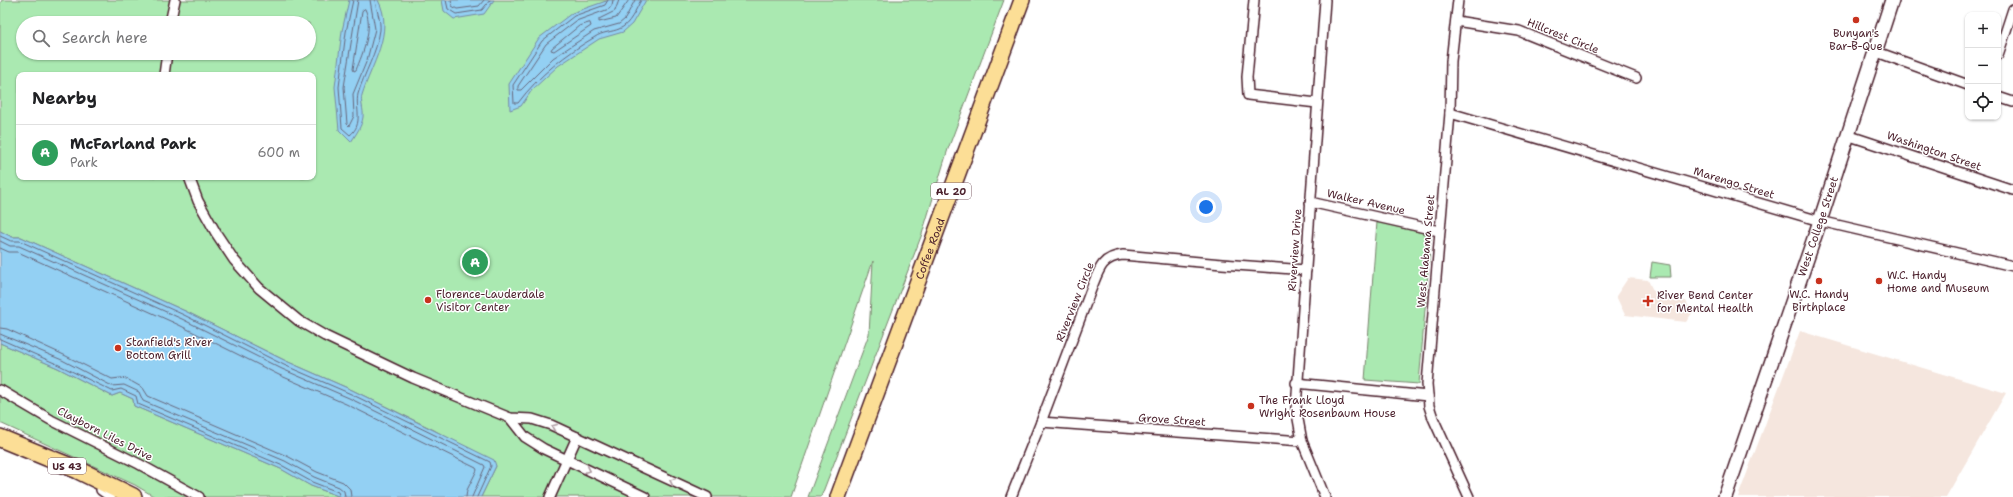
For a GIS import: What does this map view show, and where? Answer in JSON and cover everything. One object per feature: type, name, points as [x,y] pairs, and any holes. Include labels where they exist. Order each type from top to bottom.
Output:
[{"type":"highway","name":"US 43","points":[[0,438],[78,470],[133,497]]},
{"type":"highway","name":"US 43","points":[[0,447],[109,495]]},
{"type":"main road","name":"Coffee Road","points":[[838,497],[1022,0]]},
{"type":"street","points":[[172,16],[175,0]]},
{"type":"street","points":[[1254,0],[1247,77],[1248,95],[1317,103]]},
{"type":"street","name":"Riverview Drive","points":[[1325,0],[1306,270],[1296,383],[1296,417],[1302,441],[1325,497]]},
{"type":"street","name":"West Alabama Street","points":[[1458,0],[1451,61],[1450,113],[1427,384],[1433,418],[1469,497]]},
{"type":"street","name":"West College Street","points":[[1725,497],[1820,221],[1874,51],[1892,0]]},
{"type":"street","points":[[2000,48],[2013,9]]},
{"type":"street","name":"Hillcrest Circle","points":[[1456,21],[1519,31],[1636,78]]},
{"type":"street","points":[[1874,51],[1965,84]]},
{"type":"street","points":[[164,72],[166,60]]},
{"type":"street","points":[[2001,97],[2013,102]]},
{"type":"street","name":"Marengo Street","points":[[1450,113],[1820,221],[2013,266]]},
{"type":"street","name":"Washington Street","points":[[1847,135],[2013,190]]},
{"type":"street","points":[[190,180],[198,201],[216,233],[234,260],[259,288],[299,321],[325,336],[413,378],[510,418],[532,419],[551,425],[707,497]]},
{"type":"street","name":"Walker Avenue","points":[[1310,202],[1439,231]]},
{"type":"street","name":"Riverview Circle","points":[[1011,497],[1096,275],[1106,261],[1110,258],[1123,255],[1306,270]]},
{"type":"street","points":[[1296,383],[1428,396]]},
{"type":"street","name":"Clayborn Liles Drive","points":[[0,390],[51,420],[139,464],[199,497]]},
{"type":"street","points":[[510,418],[525,437],[566,460],[645,497]]},
{"type":"street","name":"Grove Street","points":[[1041,422],[1302,441]]},
{"type":"street","points":[[550,497],[577,437]]},
{"type":"shaded area","name":"River Bend Center for Mental Health","points":[[1628,278],[1648,280],[1657,299],[1665,299],[1665,297],[1669,297],[1669,300],[1686,301],[1692,313],[1686,322],[1625,315],[1616,296]]},
{"type":"shaded area","points":[[1800,331],[2006,393],[1946,497],[1738,497]]},
{"type":"green space","points":[[2,0],[1004,0],[948,149],[922,234],[821,497],[808,497],[869,334],[873,261],[791,497],[481,497],[496,466],[434,430],[352,390],[286,361],[185,311],[21,237],[12,237],[0,231],[0,4]]},
{"type":"green space","points":[[1377,222],[1431,235],[1419,384],[1365,380]]},
{"type":"green space","points":[[1652,262],[1670,265],[1671,277],[1650,277]]},
{"type":"green space","points":[[0,343],[58,368],[112,396],[120,393],[133,399],[134,406],[281,469],[311,486],[341,497],[155,497],[135,485],[0,423]]},
{"type":"water","points":[[349,0],[378,0],[383,12],[384,24],[380,48],[362,95],[361,100],[363,114],[361,124],[351,142],[339,130],[335,87],[342,31]]},
{"type":"water","points":[[442,0],[494,0],[484,14],[454,19],[444,11]]},
{"type":"water","points":[[609,0],[646,0],[632,24],[623,32],[599,39],[558,66],[532,90],[521,106],[510,110],[509,84],[539,38],[572,13]]},
{"type":"water","points":[[0,231],[12,237],[21,237],[185,311],[286,361],[352,390],[494,460],[496,466],[481,497],[341,497],[311,486],[281,469],[134,406],[133,399],[120,393],[112,396],[58,368],[0,343]]},
{"type":"place","name":"Bunyan's Bar-B-Que","points":[[1856,20]]},
{"type":"place","name":"McFarland Park","points":[[475,262]]},
{"type":"place","name":"W.C. Handy Birthplace","points":[[1819,281]]},
{"type":"place","name":"W.C. Handy Home and Museum","points":[[1879,281]]},
{"type":"place","name":"Florence-Lauderdale Visitor Center","points":[[428,300]]},
{"type":"place","name":"River Bend Center for Mental Health","points":[[1648,301]]},
{"type":"place","name":"Stanfield's River Bottom Grill","points":[[118,348]]},
{"type":"place","name":"The Frank Lloyd Wright Rosenbaum House","points":[[1251,406]]}]
